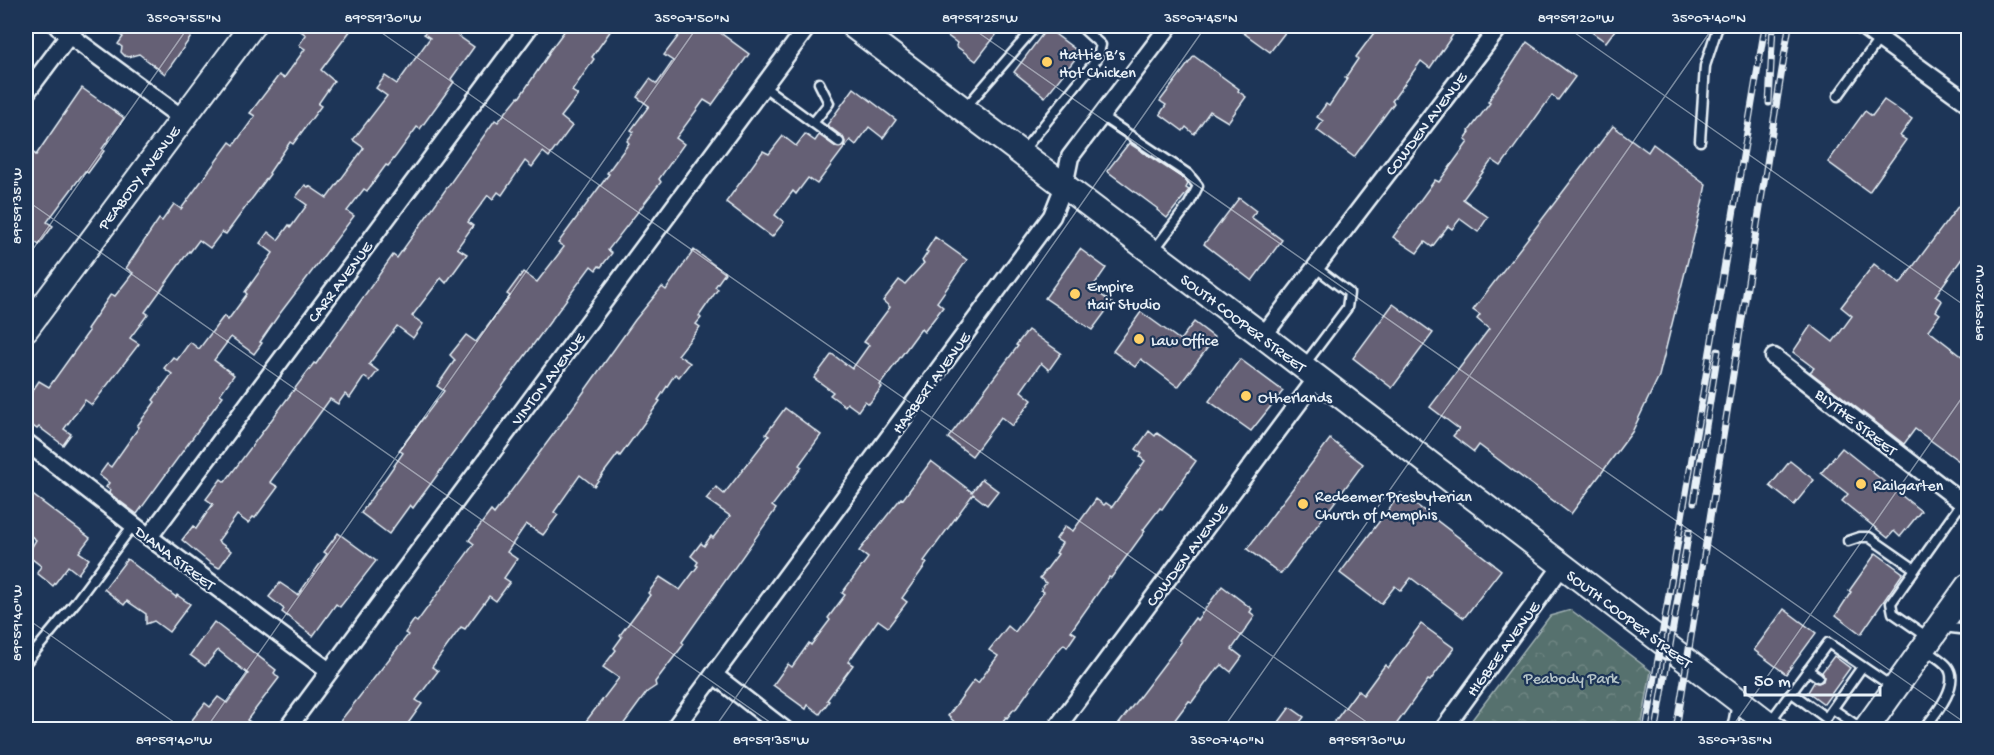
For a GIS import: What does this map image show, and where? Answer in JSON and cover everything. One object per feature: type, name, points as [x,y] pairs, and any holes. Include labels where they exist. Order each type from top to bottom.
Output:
[{"type":"main road","name":"PEABODY AVENUE","points":[[26,329],[252,26]]},
{"type":"main road","name":"SOUTH COOPER STREET","points":[[853,26],[1022,152],[1773,726]]},
{"type":"main road","points":[[1864,729],[1968,587]]},
{"type":"street","name":"CARR AVENUE","points":[[149,537],[530,26]]},
{"type":"street","name":"VINTON AVENUE","points":[[286,729],[808,26]]},
{"type":"street","name":"HARBERT AVENUE","points":[[673,729],[1052,216],[1064,186],[1070,158],[1169,26]]},
{"type":"street","name":"COWDEN AVENUE","points":[[1263,336],[1500,26]]},
{"type":"street","points":[[1862,26],[1968,103]]},
{"type":"street","points":[[26,93],[68,29],[182,118]]},
{"type":"street","name":"BLYTHE STREET","points":[[1774,357],[1966,501]]},
{"type":"street","name":"COWDEN AVENUE","points":[[1055,729],[1310,372]]},
{"type":"street","name":"DIANA STREET","points":[[26,442],[329,671]]},
{"type":"street","name":"HIGBEE AVENUE","points":[[1443,729],[1562,566]]},
{"type":"street","points":[[714,675],[785,729]]},
{"type":"lane","points":[[965,109],[1036,26]]},
{"type":"lane","points":[[1022,152],[1097,59],[1101,45],[1080,26]]},
{"type":"lane","points":[[1700,141],[1705,66],[1718,26]]},
{"type":"lane","points":[[1838,96],[1880,38]]},
{"type":"lane","points":[[813,123],[829,103],[819,83]]},
{"type":"lane","points":[[763,86],[839,142]]},
{"type":"lane","points":[[1101,116],[1188,174],[1198,186],[1189,204],[1153,253]]},
{"type":"lane","points":[[1310,372],[1347,308],[1349,292],[1315,267]]},
{"type":"lane","points":[[1923,729],[1942,703],[1951,684],[1951,672],[1931,638],[1893,613],[1891,603],[1966,501]]},
{"type":"lane","points":[[26,662],[75,603],[133,525]]},
{"type":"lane","points":[[1848,541],[1869,537],[1915,569]]},
{"type":"lane","points":[[1931,638],[1968,630]]},
{"type":"lane","points":[[1773,726],[1791,693],[1828,643],[1895,688]]},
{"type":"lane","points":[[1791,693],[1826,718],[1862,667]]},
{"type":"lane","points":[[1808,669],[1818,677]]},
{"type":"lane","points":[[1835,688],[1844,694]]},
{"type":"lane","points":[[1732,729],[1737,700]]},
{"type":"lane","points":[[1833,709],[1864,729]]},
{"type":"green space","name":"Peabody Park","points":[[1571,610],[1651,671],[1641,729],[1465,729],[1550,616]]},
{"type":"building","points":[[107,26],[175,26],[191,37],[165,74],[139,54],[125,56],[121,52],[122,47],[118,44],[123,37]]},
{"type":"building","points":[[294,26],[354,26],[321,70],[334,81],[318,104],[321,106],[293,144],[290,142],[270,174],[226,234],[222,232],[210,248],[199,240],[189,251],[145,312],[148,314],[130,338],[139,344],[92,405],[85,400],[64,429],[71,434],[63,445],[39,427],[37,429],[26,421],[26,400],[39,381],[49,387],[89,331],[87,329],[111,294],[115,296],[133,273],[126,268],[159,219],[162,221],[174,204],[181,209],[230,142],[234,145],[255,116],[250,113],[279,75],[284,78],[305,49],[299,45],[306,35]]},
{"type":"building","points":[[430,26],[444,26],[474,47],[451,79],[454,82],[420,129],[417,127],[388,166],[386,165],[367,191],[364,189],[347,211],[354,216],[278,316],[254,354],[231,337],[214,360],[234,375],[220,394],[223,396],[137,514],[109,493],[110,490],[106,487],[109,483],[99,475],[107,464],[111,467],[155,402],[153,400],[172,374],[164,368],[173,357],[177,360],[190,342],[199,349],[224,316],[228,320],[247,294],[245,292],[273,253],[260,243],[268,232],[278,240],[289,225],[291,227],[307,205],[296,197],[305,185],[327,198],[364,148],[353,140],[387,96],[376,88],[385,76],[397,84],[430,38],[424,34]]},
{"type":"building","points":[[568,26],[614,26],[572,91],[578,95],[561,117],[572,126],[549,157],[543,152],[532,167],[525,161],[502,195],[498,192],[493,199],[488,195],[468,222],[473,226],[457,248],[467,254],[446,283],[441,278],[412,316],[423,324],[413,338],[397,326],[369,364],[378,371],[370,381],[364,377],[350,398],[345,394],[338,404],[330,399],[270,482],[278,487],[255,518],[253,517],[248,523],[237,515],[218,541],[231,551],[219,568],[210,563],[182,540],[193,526],[196,529],[213,504],[206,499],[221,479],[225,482],[314,363],[316,364],[393,255],[397,258],[495,120],[498,122],[519,98]]},
{"type":"building","points":[[686,26],[711,26],[749,54],[712,105],[704,100],[676,138],[684,144],[659,179],[661,182],[608,250],[612,253],[601,267],[599,266],[596,270],[591,266],[413,508],[410,505],[389,534],[361,513],[403,453],[399,450],[444,391],[437,386],[455,360],[450,355],[466,335],[476,342],[510,296],[507,294],[523,272],[537,282],[564,247],[558,243],[609,174],[607,173],[629,143],[627,141],[634,132],[631,130],[649,106],[637,97],[650,79],[657,84],[673,61],[664,55]]},
{"type":"building","points":[[934,26],[1003,26],[976,61]]},
{"type":"building","points":[[1234,26],[1290,26],[1270,52]]},
{"type":"building","points":[[1379,26],[1459,26],[1430,68],[1421,61],[1392,101],[1394,103],[1354,157],[1317,130],[1323,121],[1317,117],[1326,104],[1329,106],[1347,79],[1345,78],[1358,59],[1356,57]]},
{"type":"building","points":[[1583,26],[1618,26],[1606,42]]},
{"type":"building","name":"Hattie B’s Hot Chicken","points":[[1047,28],[1080,53],[1045,97],[1014,72]]},
{"type":"building","points":[[1527,42],[1575,77],[1558,100],[1552,95],[1501,166],[1492,160],[1463,199],[1488,217],[1478,232],[1460,219],[1452,229],[1448,226],[1432,247],[1425,242],[1417,253],[1393,237],[1435,180],[1439,182],[1468,142],[1465,139],[1469,131],[1490,103],[1488,102],[1494,92]]},
{"type":"building","points":[[1194,56],[1239,89],[1238,91],[1246,97],[1228,122],[1210,111],[1194,134],[1186,127],[1183,131],[1160,114],[1166,105],[1160,101]]},
{"type":"building","points":[[82,88],[124,118],[88,173],[85,171],[47,222],[53,226],[39,245],[35,242],[26,255],[26,146],[36,155]]},
{"type":"building","points":[[854,88],[896,120],[883,138],[869,127],[856,145],[850,140],[817,184],[808,178],[796,194],[793,191],[775,215],[784,222],[772,237],[726,202],[763,151],[769,154],[783,136],[796,146],[805,134],[815,141],[819,135],[836,147],[844,146],[843,137],[827,125]]},
{"type":"building","points":[[1884,100],[1912,119],[1900,136],[1906,140],[1869,192],[1828,162],[1865,111],[1872,116]]},
{"type":"building","points":[[1613,126],[1648,152],[1653,144],[1706,184],[1659,376],[1632,432],[1571,514],[1479,445],[1474,452],[1453,436],[1459,429],[1430,407],[1489,329],[1477,319],[1480,315],[1473,310]]},
{"type":"building","points":[[1129,143],[1184,179],[1188,184],[1186,188],[1189,190],[1167,218],[1107,171]]},
{"type":"building","points":[[1968,193],[1968,250],[1935,296],[1942,301],[1936,311],[1940,314],[1928,330],[1968,361],[1968,448],[1959,461],[1915,429],[1904,444],[1810,372],[1814,368],[1793,352],[1811,325],[1833,342],[1852,316],[1841,307],[1874,264],[1900,284]]},
{"type":"building","points":[[1239,198],[1256,211],[1251,217],[1282,240],[1252,281],[1204,244]]},
{"type":"building","points":[[935,237],[967,260],[937,302],[943,307],[924,332],[921,329],[869,404],[865,401],[858,411],[847,403],[845,406],[830,395],[833,392],[814,378],[832,354],[852,369],[869,345],[864,342],[890,307],[883,301],[899,280],[905,284],[924,263],[922,261],[928,252],[926,251]]},
{"type":"building","points":[[1080,249],[1106,268],[1092,288],[1112,303],[1092,330],[1045,298]]},
{"type":"building","points":[[694,250],[725,273],[715,287],[718,289],[699,316],[701,318],[696,324],[700,327],[678,355],[690,363],[679,377],[675,374],[647,419],[594,486],[580,475],[554,512],[558,515],[543,535],[526,524],[507,552],[517,559],[504,578],[510,582],[496,601],[489,596],[465,629],[461,627],[432,667],[438,671],[416,700],[422,704],[404,729],[334,729],[408,635],[405,633],[414,620],[417,622],[474,544],[469,540],[491,511],[494,514],[635,320],[662,287],[666,290]]},
{"type":"building","points":[[1393,304],[1433,333],[1392,388],[1353,358]]},
{"type":"building","points":[[1141,312],[1180,340],[1194,322],[1215,338],[1178,387],[1141,359],[1135,367],[1113,351]]},
{"type":"building","points":[[1028,330],[1061,353],[1049,370],[1041,363],[1021,391],[1032,400],[1012,426],[1001,417],[972,456],[948,438]]},
{"type":"building","name":"Otherlands","points":[[1240,359],[1283,391],[1251,431],[1209,401]]},
{"type":"building","points":[[785,408],[821,435],[799,465],[802,467],[772,506],[776,509],[682,642],[684,644],[655,682],[656,686],[647,692],[620,729],[580,729],[619,678],[603,667],[616,650],[614,648],[622,637],[620,635],[650,595],[648,593],[660,577],[680,590],[698,566],[696,565],[698,562],[691,556],[701,543],[704,546],[711,536],[713,538],[730,516],[706,499],[716,487],[724,494],[769,436],[766,434]]},
{"type":"building","points":[[1149,431],[1155,436],[1157,433],[1196,461],[1162,509],[1160,508],[1143,530],[1145,531],[1071,631],[1076,634],[1067,647],[1064,644],[1055,654],[1015,710],[997,729],[962,729],[948,716],[974,680],[978,683],[998,656],[989,650],[1008,626],[1015,632],[1044,592],[1041,590],[1046,583],[1040,578],[1058,554],[1056,553],[1062,543],[1056,539],[1065,526],[1073,531],[1096,499],[1112,507],[1145,461],[1136,449]]},
{"type":"building","name":"Redeemer Presbyterian Church of Memphis","points":[[1330,439],[1363,464],[1281,574],[1247,549]]},
{"type":"building","name":"Railgarten","points":[[1842,448],[1921,511],[1900,537],[1894,531],[1888,538],[1842,501],[1848,494],[1821,473]]},
{"type":"building","points":[[931,461],[972,492],[982,479],[998,491],[987,505],[973,494],[924,561],[927,563],[902,598],[907,602],[888,627],[878,620],[848,662],[853,665],[827,700],[829,701],[820,714],[808,705],[806,709],[773,685],[788,664],[792,667],[809,643],[811,645],[830,620],[828,618],[845,595],[842,593],[868,558],[859,551],[901,498],[903,499]]},
{"type":"building","points":[[1790,461],[1814,480],[1794,505],[1770,486]]},
{"type":"building","points":[[26,490],[90,538],[79,552],[89,559],[78,574],[68,566],[53,586],[37,573],[41,566],[27,555],[36,540],[26,532]]},
{"type":"building","points":[[1401,493],[1501,570],[1464,618],[1411,578],[1401,591],[1395,586],[1381,604],[1340,573]]},
{"type":"building","points":[[338,533],[376,561],[340,607],[336,604],[313,636],[282,612],[284,609],[269,597],[280,583],[298,595],[327,554],[324,552]]},
{"type":"building","points":[[1876,553],[1903,573],[1861,634],[1836,615],[1851,592],[1849,591]]},
{"type":"building","points":[[127,559],[176,597],[177,595],[190,604],[169,632],[154,621],[146,624],[146,614],[127,601],[124,605],[104,589]]},
{"type":"building","points":[[1222,586],[1252,609],[1250,612],[1255,616],[1232,649],[1242,657],[1231,672],[1222,665],[1217,668],[1192,702],[1189,701],[1168,729],[1115,729],[1181,642],[1179,640],[1195,618],[1197,620]]},
{"type":"building","points":[[1784,609],[1816,633],[1786,674],[1754,650]]},
{"type":"building","points":[[214,622],[276,670],[274,673],[279,678],[247,720],[261,729],[185,729],[205,703],[210,707],[218,697],[227,703],[248,674],[218,650],[205,666],[190,655]]},
{"type":"building","points":[[1421,624],[1454,648],[1393,729],[1329,729],[1358,690],[1363,695],[1385,665],[1388,668]]},
{"type":"building","points":[[1834,656],[1850,668],[1824,704],[1808,692],[1814,682],[1823,681],[1822,672]]},
{"type":"building","points":[[1290,707],[1304,717],[1295,729],[1290,729],[1279,722]]},
{"type":"railway","points":[[1646,730],[1765,26]]},
{"type":"railway","points":[[1769,103],[1773,26]]},
{"type":"railway","points":[[1676,730],[1789,26]]},
{"type":"railway","points":[[1694,502],[1718,351]]},
{"type":"railway","points":[[1656,730],[1689,531]]},
{"type":"place","name":"Hattie B’s Hot Chicken","points":[[1047,62]]},
{"type":"place","name":"Empire Hair Studio","points":[[1075,294]]},
{"type":"place","name":"Law Office","points":[[1139,339]]},
{"type":"place","name":"Otherlands","points":[[1246,396]]},
{"type":"place","name":"Railgarten","points":[[1861,484]]},
{"type":"place","name":"Redeemer Presbyterian Church of Memphis","points":[[1303,504]]}]
